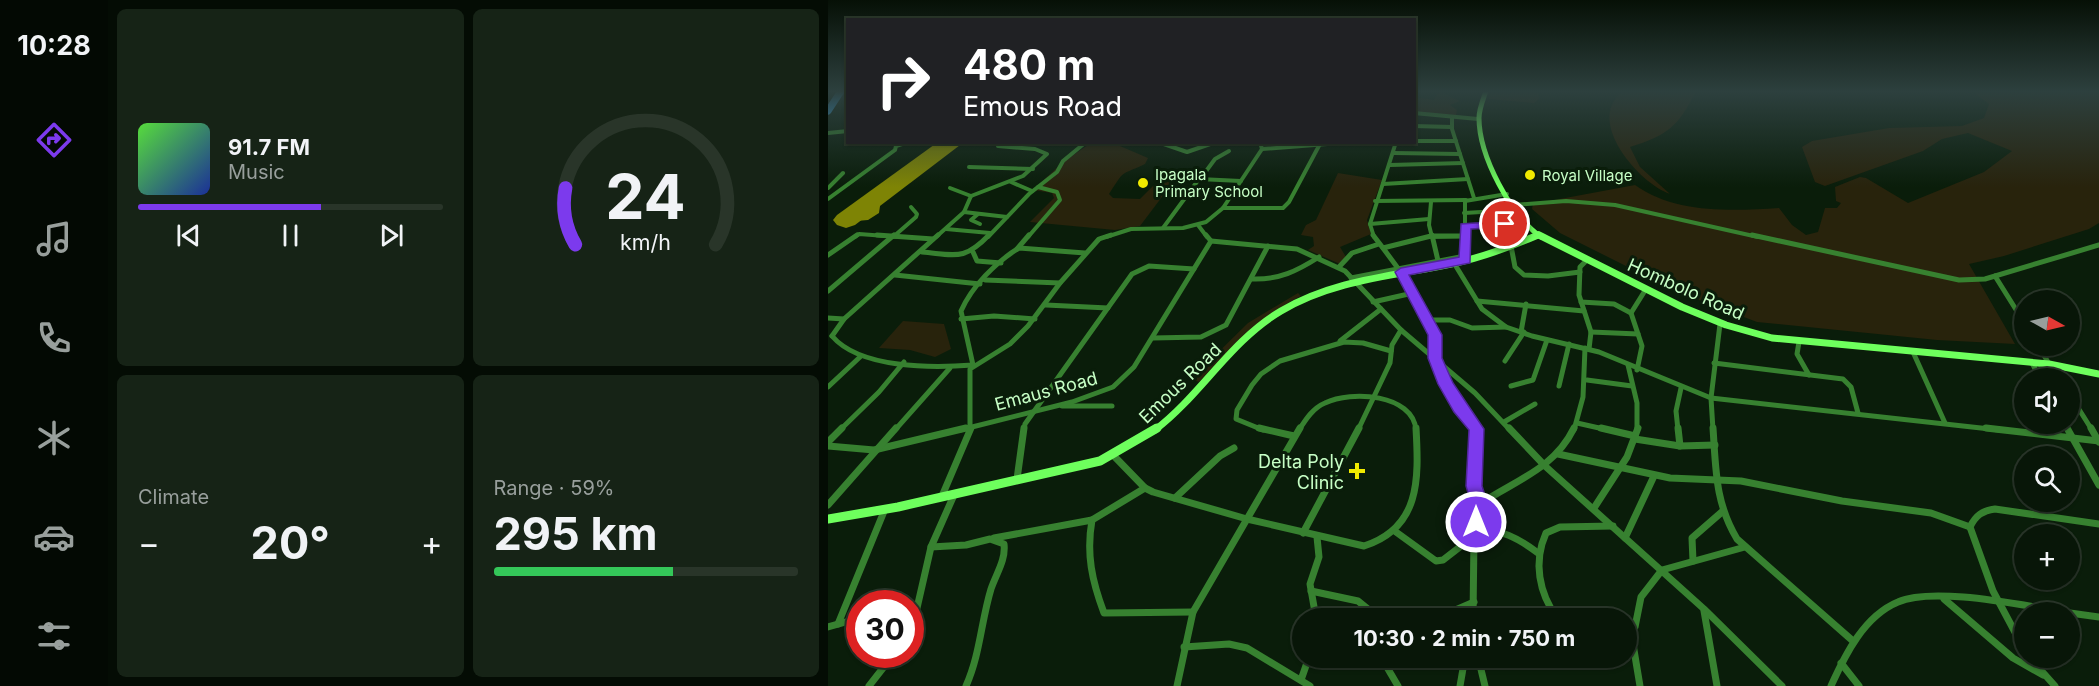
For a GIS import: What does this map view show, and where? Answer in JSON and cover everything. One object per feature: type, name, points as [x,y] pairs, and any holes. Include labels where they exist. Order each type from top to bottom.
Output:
[{"type":"street","points":[[1452,123],[1474,198]]},
{"type":"street","name":"Hombolo Road","points":[[1479,123],[1486,155],[1525,224],[1538,235],[1720,324],[1752,334],[1799,342],[2032,363],[2099,374]]},
{"type":"street","points":[[1416,126],[1452,127]]},
{"type":"street","points":[[829,133],[846,130]]},
{"type":"street","points":[[1416,141],[1456,141]]},
{"type":"street","points":[[828,199],[896,146],[902,144]]},
{"type":"street","points":[[922,252],[958,255],[973,252],[1032,191],[1058,171],[1070,154],[1083,144]]},
{"type":"street","points":[[1163,144],[1184,153],[1197,151],[1212,144]]},
{"type":"street","points":[[971,196],[964,212],[922,252],[844,319],[830,337],[841,349],[861,357],[950,368],[973,365],[1010,344],[1035,320],[1060,283],[1085,253],[1107,234],[1131,229],[1198,225],[1223,208],[1262,149],[1261,144]]},
{"type":"street","points":[[1262,149],[1311,144]]},
{"type":"street","points":[[1223,208],[1283,208],[1289,202],[1320,144]]},
{"type":"street","points":[[1396,144],[1375,201],[1370,224],[1381,246],[1400,270],[1429,320],[1436,339],[1435,358],[1450,392],[1476,429],[1474,486],[1480,504],[1474,532],[1474,608]]},
{"type":"street","points":[[950,188],[971,196],[1011,182],[1033,169],[1045,158],[1045,152],[998,146]]},
{"type":"street","points":[[1163,228],[1215,159],[1229,151]]},
{"type":"street","points":[[1394,153],[1460,154]]},
{"type":"street","points":[[1390,165],[1463,162]]},
{"type":"street","points":[[969,167],[1033,169]]},
{"type":"street","points":[[828,188],[843,173]]},
{"type":"street","points":[[1201,178],[1241,181]]},
{"type":"street","points":[[1383,184],[1468,179]]},
{"type":"street","points":[[1011,182],[1032,191]]},
{"type":"street","points":[[942,496],[972,425],[970,369],[973,365],[961,319],[964,304],[1060,200],[1057,192],[1038,187]]},
{"type":"street","points":[[1375,201],[1431,202],[1507,194]]},
{"type":"street","points":[[1431,202],[1429,219],[1431,236],[1439,264],[1465,258],[1466,200]]},
{"type":"street","points":[[1464,213],[1530,206],[1546,202],[1624,206],[1669,217],[1705,222],[1926,275],[1959,280],[1985,279],[2099,245]]},
{"type":"street","points":[[828,291],[917,215],[911,207]]},
{"type":"street","points":[[964,212],[1007,217]]},
{"type":"street","points":[[978,214],[971,220],[980,224]]},
{"type":"street","points":[[1370,224],[1429,219]]},
{"type":"street","points":[[1465,226],[1525,224]]},
{"type":"street","points":[[1198,225],[1211,241],[1297,249],[1339,267],[1401,330],[1504,422],[1545,466],[1662,570],[1782,686]]},
{"type":"street","points":[[946,228],[990,233]]},
{"type":"street","points":[[828,255],[856,234],[933,240]]},
{"type":"street","name":"Emous Road","points":[[828,519],[885,509],[1100,461],[1154,431],[1263,322],[1307,298],[1352,279],[1454,263],[1538,235]]},
{"type":"street","points":[[1339,267],[1352,253],[1431,236],[1466,236]]},
{"type":"street","name":"Emaus Road","points":[[828,444],[874,450],[1058,406],[1101,393],[1119,383],[1134,367],[1211,241]]},
{"type":"street","points":[[1153,338],[1202,338],[1219,333],[1226,325],[1252,279],[1268,246]]},
{"type":"street","points":[[1510,246],[1517,270],[1522,275],[1541,276],[1580,272]]},
{"type":"street","points":[[1016,249],[1085,253]]},
{"type":"street","points":[[973,252],[977,261],[1001,263]]},
{"type":"street","points":[[1252,279],[1275,280],[1296,272],[1319,257]]},
{"type":"street","points":[[1480,504],[1545,466],[1558,454],[1577,423],[1587,380],[1587,349],[1591,332],[1581,302],[1580,267],[1587,260]]},
{"type":"street","points":[[1454,263],[1477,301],[1491,318],[1507,327],[1547,340],[1587,349],[1711,398],[2099,441]]},
{"type":"street","points":[[1017,479],[1026,424],[1032,411],[1132,274],[1144,267],[1154,266],[1194,269]]},
{"type":"street","points":[[895,275],[982,282],[1060,283]]},
{"type":"street","points":[[1995,276],[2014,306]]},
{"type":"street","points":[[1631,313],[1646,289]]},
{"type":"street","points":[[1373,302],[1413,293]]},
{"type":"street","points":[[1477,301],[1584,311]]},
{"type":"street","points":[[1581,302],[1614,304],[1631,313],[1642,350],[1637,370]]},
{"type":"street","points":[[1505,361],[1523,332],[1526,304]]},
{"type":"street","points":[[1046,305],[1108,308]]},
{"type":"street","points":[[1294,436],[1241,423],[1236,419],[1237,410],[1252,385],[1271,366],[1338,342],[1381,309]]},
{"type":"street","points":[[961,319],[994,316],[1035,320]]},
{"type":"street","points":[[828,318],[844,319]]},
{"type":"street","points":[[1429,320],[1454,321],[1472,328],[1507,327]]},
{"type":"street","points":[[1720,324],[1711,398],[1717,481],[1723,511],[1737,539],[1745,547],[1853,640]]},
{"type":"street","points":[[1303,533],[1318,509],[1374,398],[1390,363],[1390,351],[1401,330]]},
{"type":"street","points":[[1591,332],[1638,334]]},
{"type":"street","points":[[1511,386],[1533,380],[1547,340]]},
{"type":"street","points":[[1338,342],[1363,343],[1390,351]]},
{"type":"street","points":[[1799,342],[1797,354],[1809,375]]},
{"type":"street","points":[[1559,386],[1569,344]]},
{"type":"street","points":[[1913,352],[1945,423]]},
{"type":"street","points":[[2045,356],[2052,368]]},
{"type":"street","points":[[828,387],[861,357]]},
{"type":"street","points":[[828,444],[879,392],[904,362]]},
{"type":"street","points":[[1714,363],[1846,381],[1853,391],[1858,413]]},
{"type":"street","points":[[2032,363],[2035,368]]},
{"type":"street","points":[[1594,508],[1620,468],[1635,438],[1638,413],[1628,365]]},
{"type":"street","points":[[828,505],[874,450],[950,368]]},
{"type":"street","points":[[1587,380],[1632,386]]},
{"type":"street","points":[[1680,446],[1677,411],[1681,388]]},
{"type":"street","points":[[1113,455],[1145,488],[1245,519],[1364,546],[1383,541],[1396,532],[1404,522],[1411,505],[1414,484],[1415,421],[1412,414],[1398,403],[1351,395],[1333,398],[1315,408],[1294,436],[1245,519],[1193,612],[1184,647],[1178,686]]},
{"type":"street","points":[[1504,422],[1535,404]]},
{"type":"street","points":[[1058,406],[1088,408],[1112,406]]},
{"type":"street","points":[[2080,411],[2099,441]]},
{"type":"street","points":[[1577,423],[1635,438],[1680,446],[1715,445]]},
{"type":"street","points":[[2070,434],[2099,485]]},
{"type":"street","points":[[1175,498],[1220,456],[1234,448]]},
{"type":"street","points":[[1558,454],[1654,476],[1761,484],[1842,501],[1931,513],[1970,527]]},
{"type":"street","points":[[1625,538],[1654,476]]},
{"type":"street","points":[[931,547],[966,545],[1092,520],[1145,488]]},
{"type":"street","points":[[921,590],[931,547],[954,494]]},
{"type":"street","points":[[838,624],[885,509]]},
{"type":"street","points":[[2014,631],[1998,603],[1970,527],[1975,516],[1982,511],[1995,509],[2099,524]]},
{"type":"street","points":[[1693,561],[1692,538],[1723,511]]},
{"type":"street","points":[[1092,520],[1086,551],[1091,577],[1104,613],[1193,612]]},
{"type":"street","points":[[1549,608],[1538,553],[1546,533],[1554,528],[1613,526]]},
{"type":"street","points":[[1396,532],[1436,561],[1443,560],[1459,550],[1474,532]]},
{"type":"street","points":[[1474,532],[1517,537],[1538,553]]},
{"type":"street","points":[[1314,608],[1310,581],[1319,557],[1317,537]]},
{"type":"street","points":[[966,686],[976,664],[991,590],[1005,554],[1004,544],[990,539]]},
{"type":"street","points":[[1637,617],[1641,597],[1662,570],[1745,547]]},
{"type":"street","points":[[1459,550],[1474,552]]},
{"type":"street","points":[[1311,591],[1350,598],[1371,608]]},
{"type":"street","points":[[1944,599],[2013,658],[2043,675]]},
{"type":"street","points":[[1831,686],[1853,640],[1899,601],[1944,599],[2014,605]]},
{"type":"street","points":[[1460,608],[1474,602]]},
{"type":"street","points":[[1704,609],[1717,686]]},
{"type":"street","points":[[2080,614],[2099,617]]},
{"type":"street","points":[[828,627],[846,622]]},
{"type":"street","points":[[1184,647],[1238,646],[1257,653],[1310,686]]},
{"type":"street","points":[[1841,663],[1859,686]]},
{"type":"street","points":[[869,686],[883,668]]},
{"type":"street","points":[[1300,680],[1305,668]]},
{"type":"street","points":[[1387,668],[1398,686]]},
{"type":"street","points":[[1460,686],[1463,668]]},
{"type":"street","points":[[1481,668],[1485,686]]},
{"type":"street","points":[[1636,668],[1640,686]]},
{"type":"street","points":[[2038,668],[2055,686]]},
{"type":"shaded area","points":[[1611,123],[1675,123],[1663,134],[1630,147],[1640,167],[1670,194],[1644,178],[1621,150],[1613,135]]},
{"type":"shaded area","points":[[1970,123],[2099,123],[2099,223],[2089,229],[2004,256],[1969,264],[2014,344],[1937,340],[1757,322],[1678,292],[1560,233],[1532,209],[1533,204],[1635,185],[1668,201],[1686,206],[1724,210],[1779,208],[1792,225],[1806,235],[1818,232],[1825,208],[1837,208],[1841,203],[1836,201],[1835,187],[1860,177],[1866,178],[1908,203],[1984,172],[2012,151],[1968,133],[1942,139],[1923,151],[1825,186],[1815,182],[1802,147],[1812,141],[1889,128],[1962,126]]},
{"type":"shaded area","points":[[1090,144],[1115,144],[1148,158],[1145,164],[1126,172],[1121,177],[1109,194],[1113,198],[1140,199],[1163,176],[1177,177],[1140,226],[1115,230],[1030,222],[1054,198],[1052,193],[1033,190],[1063,162]]},
{"type":"shaded area","points":[[1338,173],[1382,180],[1367,220],[1371,234],[1340,247],[1346,257],[1340,264],[1308,250],[1314,246],[1313,237],[1301,235],[1306,225],[1316,220]]},
{"type":"shaded area","points":[[1298,293],[1301,296],[1258,323],[1199,382],[1191,379],[1248,323]]},
{"type":"shaded area","points":[[903,321],[944,324],[951,349],[935,357],[910,350],[879,348]]},
{"type":"taxiway","points":[[848,220],[865,218],[876,211],[876,199]]},
{"type":"runway","points":[[846,220],[950,144]]},
{"type":"place","name":"Royal Village","points":[[1530,175]]},
{"type":"place","name":"Ipagala Primary School","points":[[1143,183]]},
{"type":"place","name":"Delta Poly Clinic","points":[[1357,471]]},
{"type":"route","points":[[1476,522],[1480,504],[1474,488],[1476,429],[1464,415],[1446,384],[1435,358],[1436,339],[1429,320],[1401,272],[1466,260],[1465,226],[1505,224]]}]
